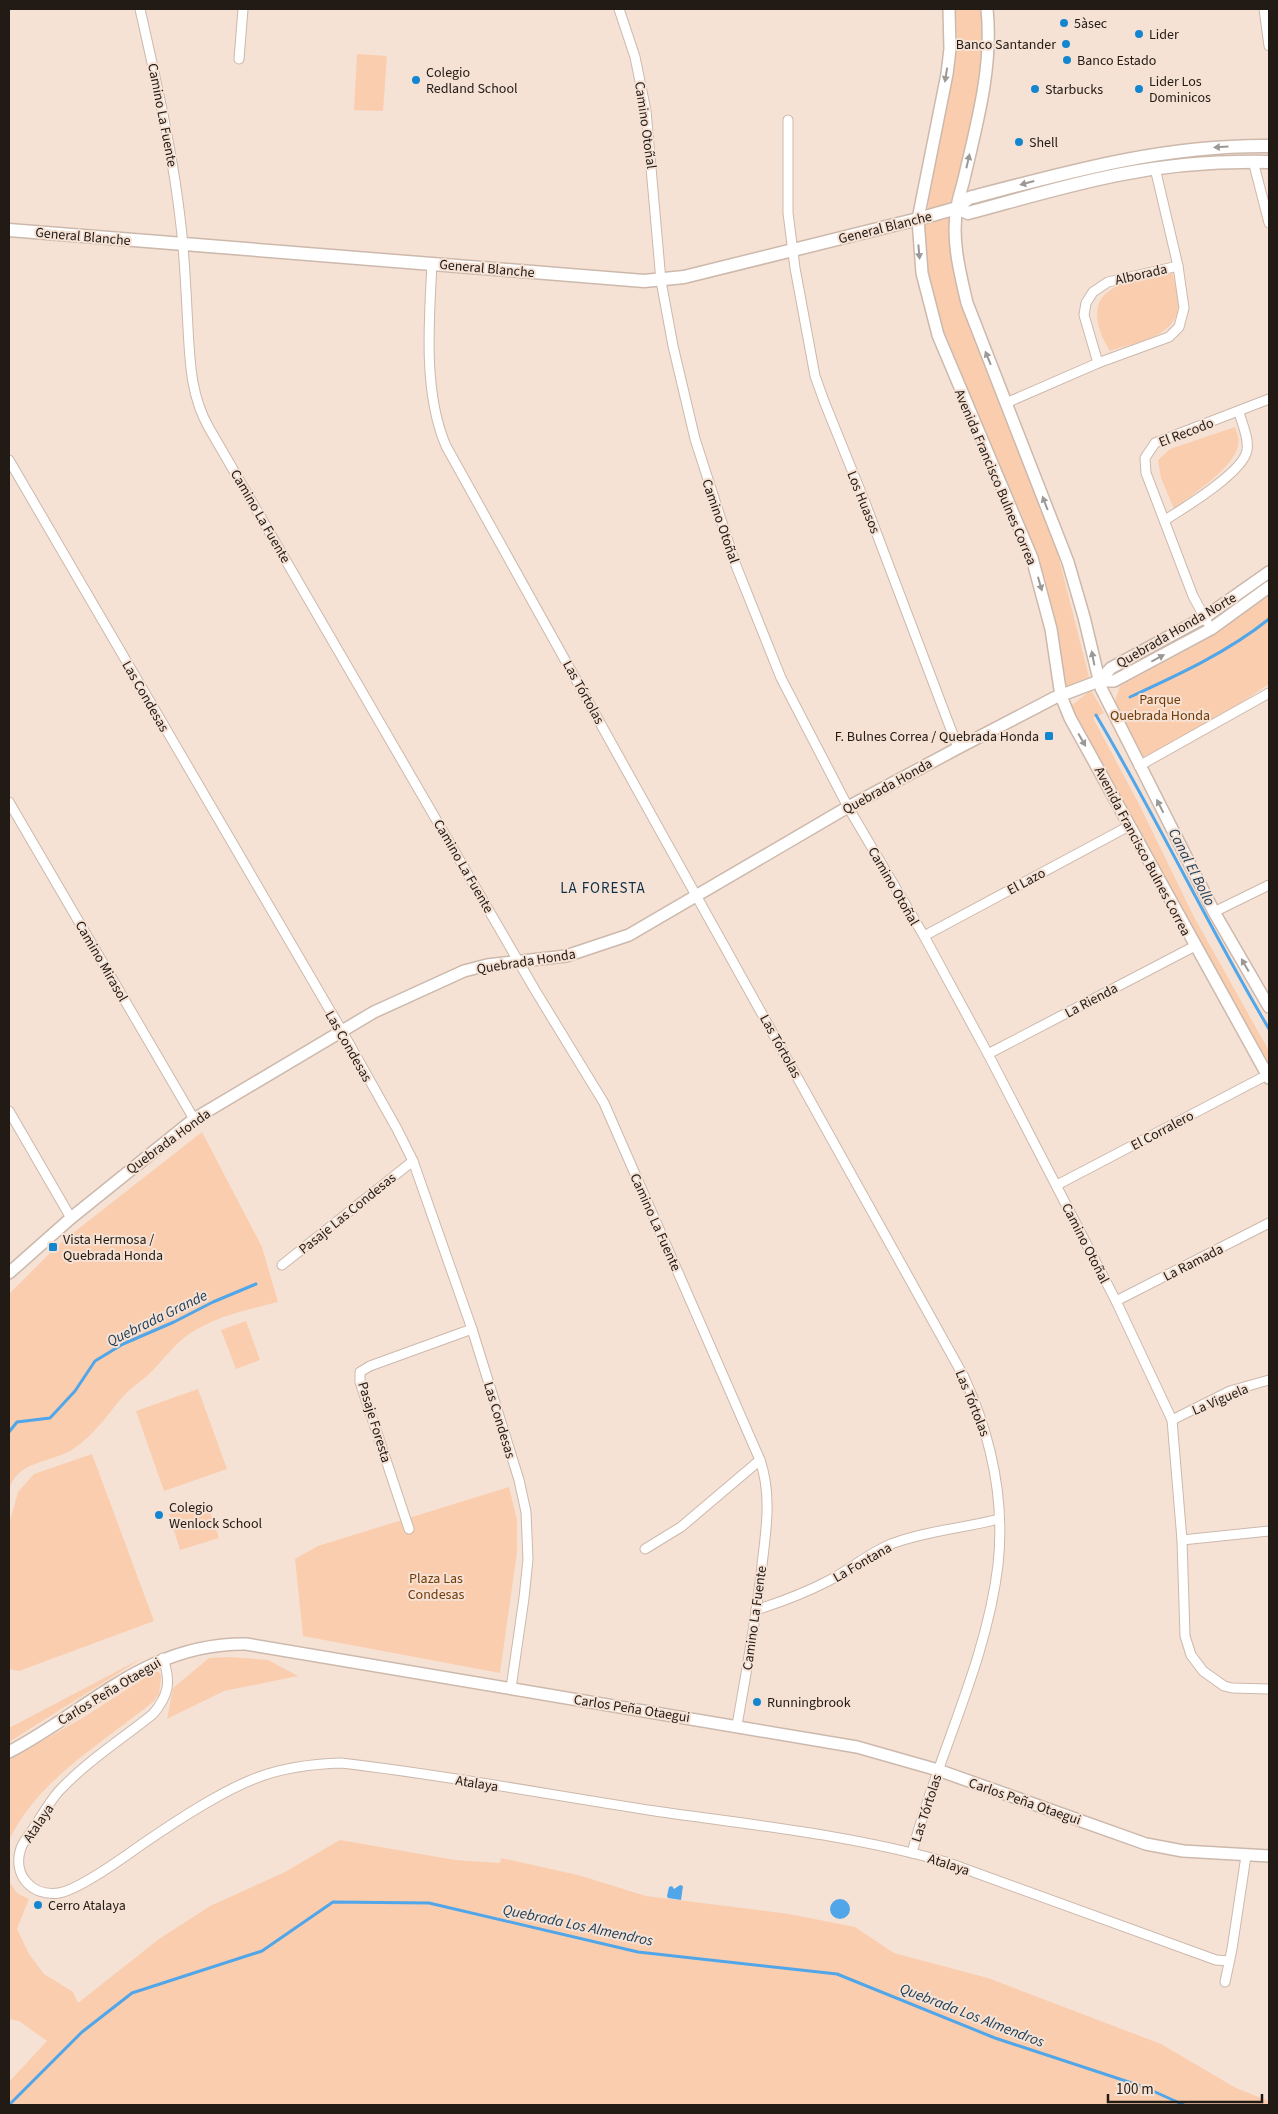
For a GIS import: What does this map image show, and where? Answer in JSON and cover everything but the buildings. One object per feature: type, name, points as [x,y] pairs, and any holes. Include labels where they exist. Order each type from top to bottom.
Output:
[{"type":"main road","name":"General Blanche","points":[[9,230],[661,281],[684,277],[918,219],[956,208],[970,198],[1139,156],[1202,148],[1269,146]]},
{"type":"main road","points":[[1096,180],[1104,172],[1129,165],[1139,156]]},
{"type":"main road","name":"General Blanche","points":[[956,208],[968,213],[1096,180],[1155,168],[1205,163],[1269,162]]},
{"type":"main road","points":[[1040,194],[1050,185],[1074,177],[1080,170]]},
{"type":"street","name":"Camino La Fuente","points":[[140,9],[172,156],[183,244],[192,384],[203,417],[604,1103],[760,1460],[765,1478],[768,1505],[756,1610],[737,1726]]},
{"type":"street","points":[[239,59],[244,9]]},
{"type":"street","name":"Camino Otoñal","points":[[619,9],[635,57],[646,111],[661,281],[673,346],[695,439],[735,563],[781,678],[848,807],[924,936],[988,1054],[1116,1301],[1172,1420],[1182,1540],[1185,1636],[1191,1655],[1203,1671],[1224,1686],[1269,1689]]},
{"type":"street","name":"Avenida Francisco Bulnes Correa","points":[[949,9],[950,49],[947,74],[918,219],[922,273],[931,313],[965,403],[1032,558],[1051,629],[1061,696],[1070,718],[1268,1076]]},
{"type":"street","points":[[987,9],[988,47],[986,74],[974,138],[956,208],[959,262],[968,303],[1068,562],[1084,617],[1099,681],[1214,912],[1269,1007]]},
{"type":"street","points":[[1264,9],[1269,46]]},
{"type":"street","name":"Los Huasos","points":[[788,120],[788,213],[792,250],[815,376],[958,748]]},
{"type":"street","points":[[1253,161],[1269,223]]},
{"type":"street","name":"Alborada","points":[[1006,403],[1098,363],[1169,337],[1175,333],[1182,320],[1184,308],[1178,266],[1155,168]]},
{"type":"street","name":"Las Tórtolas","points":[[432,264],[430,381],[434,411],[442,434],[964,1377],[977,1407],[988,1441],[996,1480],[1000,1519],[998,1564],[985,1627],[963,1701],[922,1815],[912,1852]]},
{"type":"street","name":"Alborada","points":[[1098,363],[1084,315],[1086,303],[1093,292],[1108,282],[1178,266]]},
{"type":"street","name":"El Recodo","points":[[1211,629],[1194,596],[1144,469],[1145,458],[1150,447],[1155,443],[1269,399]]},
{"type":"street","points":[[1165,520],[1204,495],[1243,461],[1247,452],[1247,442],[1239,412]]},
{"type":"street","name":"Las Condesas","points":[[9,460],[342,1031],[413,1161],[472,1329],[519,1480],[526,1512],[528,1559],[511,1688]]},
{"type":"street","name":"Quebrada Honda Norte","points":[[1099,681],[1111,668],[1205,617],[1269,572]]},
{"type":"street","name":"Quebrada Honda Norte","points":[[1099,681],[1114,681],[1211,629],[1269,587]]},
{"type":"street","name":"Quebrada Honda","points":[[9,1273],[70,1218],[194,1119],[374,1012],[454,975],[487,965],[521,963],[566,956],[609,944],[629,936],[848,807],[1061,696],[1099,681]]},
{"type":"street","points":[[1140,766],[1269,694]]},
{"type":"street","name":"Camino Mirasol","points":[[9,802],[194,1119]]},
{"type":"street","name":"El Lazo","points":[[924,936],[1129,826]]},
{"type":"street","points":[[1214,912],[1269,885]]},
{"type":"street","name":"La Rienda","points":[[988,1054],[1195,946]]},
{"type":"street","name":"El Corralero","points":[[1057,1186],[1268,1076]]},
{"type":"street","points":[[9,1111],[70,1218]]},
{"type":"street","name":"Pasaje Las Condesas","points":[[282,1265],[413,1161]]},
{"type":"street","name":"La Ramada","points":[[1116,1301],[1269,1223]]},
{"type":"street","name":"Pasaje Foresta","points":[[409,1528],[360,1382],[360,1372],[370,1366],[472,1329]]},
{"type":"street","name":"La Viguela","points":[[1172,1420],[1230,1391],[1269,1380]]},
{"type":"street","points":[[645,1549],[681,1527],[760,1460]]},
{"type":"street","name":"La Fontana","points":[[756,1610],[828,1582],[864,1557],[891,1544],[917,1536],[1000,1519]]},
{"type":"street","points":[[1182,1540],[1269,1531]]},
{"type":"street","name":"Carlos Peña Otaegui","points":[[9,1752],[135,1673],[163,1658],[197,1648],[246,1644],[857,1747],[938,1770],[1146,1844],[1183,1851],[1269,1856]]},
{"type":"street","name":"Atalaya","points":[[163,1658],[167,1669],[168,1683],[163,1702],[153,1714],[73,1778],[58,1793],[22,1847],[18,1861],[20,1874],[26,1883],[34,1889],[57,1893],[67,1891],[116,1862],[162,1831],[257,1777],[273,1772],[320,1764],[340,1763],[860,1842],[912,1852],[946,1862],[1216,1960],[1229,1961]]},
{"type":"street","points":[[1225,1982],[1246,1856]]},
{"type":"green space","points":[[956,9],[981,9],[983,36],[981,71],[949,232],[959,299],[1053,535],[1089,677],[1064,687],[1042,577],[1021,513],[969,399],[934,311],[923,261],[924,222],[928,208],[933,166],[955,65],[957,44]]},
{"type":"green space","points":[[357,54],[387,56],[383,111],[354,110]]},
{"type":"green space","points":[[1172,270],[1178,305],[1176,316],[1171,325],[1153,337],[1110,351],[1099,328],[1097,312],[1103,297],[1114,287],[1139,278]]},
{"type":"green space","points":[[1235,427],[1239,443],[1235,455],[1211,480],[1174,509],[1161,478],[1158,460],[1170,449]]},
{"type":"green space","name":"Parque Quebrada Honda","points":[[1269,596],[1269,684],[1230,710],[1144,759],[1115,701],[1120,686],[1200,643]]},
{"type":"green space","points":[[1091,690],[1104,713],[1093,718],[1139,804],[1194,917],[1269,1051],[1269,1075],[1088,743],[1071,706]]},
{"type":"green space","points":[[202,1132],[262,1247],[278,1302],[221,1318],[189,1334],[148,1375],[123,1396],[88,1437],[76,1447],[57,1457],[27,1467],[13,1481],[9,1491],[9,1294],[59,1244]]},
{"type":"green space","points":[[246,1321],[260,1360],[236,1369],[221,1330]]},
{"type":"green space","points":[[198,1389],[227,1469],[164,1491],[136,1411]]},
{"type":"green space","points":[[92,1454],[154,1621],[19,1671],[9,1669],[9,1524],[18,1492],[34,1474]]},
{"type":"green space","name":"Plaza Las Condesas","points":[[509,1487],[517,1520],[517,1552],[500,1673],[303,1636],[295,1559],[318,1546]]},
{"type":"green space","points":[[207,1502],[219,1538],[180,1550],[169,1514]]},
{"type":"green space","points":[[144,1657],[9,1742],[9,1728]]},
{"type":"green space","points":[[227,1657],[268,1660],[298,1676],[224,1691],[167,1719],[173,1688],[209,1658]]},
{"type":"green space","points":[[154,1672],[159,1672],[161,1676],[159,1694],[154,1701],[55,1780],[37,1798],[9,1840],[9,1760],[84,1717]]},
{"type":"green space","points":[[340,1840],[455,1860],[500,1863],[501,1858],[578,1875],[646,1896],[789,1914],[855,1927],[894,1953],[988,1978],[1161,2044],[1236,2088],[1269,2101],[1269,2105],[9,2105],[9,2082],[47,2041],[19,2021],[9,2019],[9,1881],[17,1893],[29,1899],[17,1929],[29,1954],[44,1974],[73,1992],[78,2003],[159,1939],[210,1906],[283,1873]]},
{"type":"water","points":[[680,1885],[683,1886],[681,1900],[668,1898],[669,1887],[672,1886],[674,1889]]},
{"type":"water","points":[[836,1899],[844,1899],[850,1905],[850,1913],[844,1919],[836,1919],[830,1913],[830,1905]]},
{"type":"waterway","points":[[1130,697],[1220,652],[1269,619]]},
{"type":"waterway","name":"Canal El Bollo","points":[[1096,715],[1269,1029]]},
{"type":"waterway","name":"Quebrada Grande","points":[[9,1432],[17,1422],[50,1418],[75,1391],[95,1361],[123,1344],[256,1284]]},
{"type":"waterway","name":"Quebrada Los Almendros","points":[[9,2105],[82,2032],[132,1993],[262,1951],[333,1902],[429,1903],[638,1952],[837,1974],[995,2038],[1144,2087],[1184,2105]]},
{"type":"place","name":"5àsec","points":[[1064,23]]},
{"type":"place","name":"Lider","points":[[1139,34]]},
{"type":"place","name":"Banco Santander","points":[[1066,44]]},
{"type":"place","name":"Banco Estado","points":[[1067,60]]},
{"type":"place","name":"Colegio Redland School","points":[[416,80]]},
{"type":"place","name":"Starbucks","points":[[1035,89]]},
{"type":"place","name":"Lider Los Dominicos","points":[[1139,89]]},
{"type":"place","name":"Shell","points":[[1019,142]]},
{"type":"place","name":"F. Bulnes Correa / Quebrada Honda","points":[[1049,736]]},
{"type":"place","name":"Vista Hermosa / Quebrada Honda","points":[[53,1247]]},
{"type":"place","name":"Colegio Wenlock School","points":[[159,1515]]},
{"type":"place","name":"Runningbrook","points":[[757,1702]]},
{"type":"place","name":"Cerro Atalaya","points":[[38,1905]]},
{"type":"district","name":"LA FORESTA","points":[[603,888]]}]
